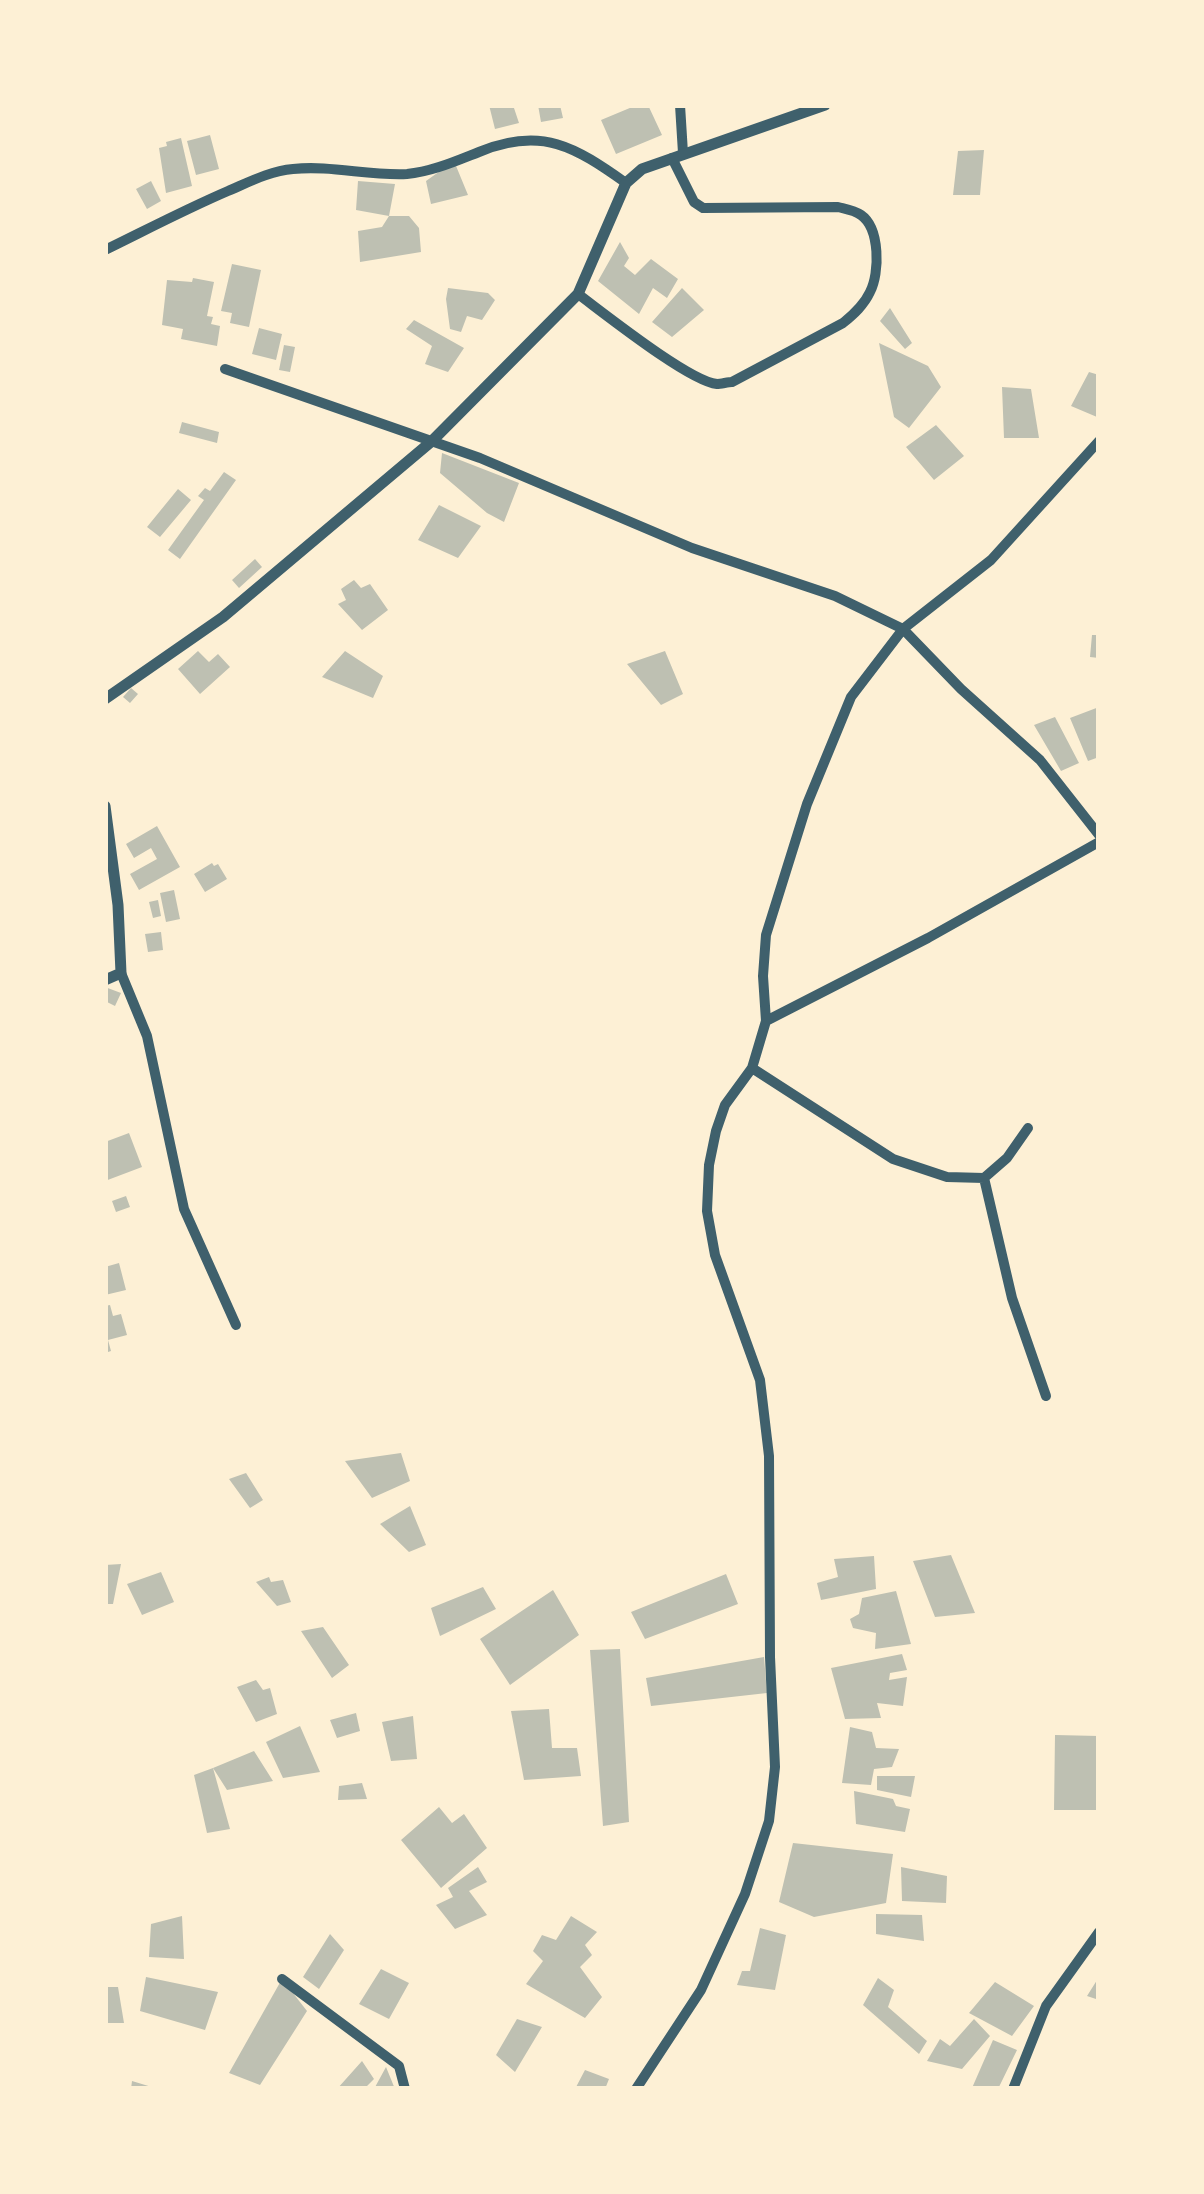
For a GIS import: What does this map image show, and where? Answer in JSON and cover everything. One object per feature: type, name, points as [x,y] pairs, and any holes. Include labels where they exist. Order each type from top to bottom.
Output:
[{"type":"street","points":[[578,294],[660,354],[704,380],[719,384],[732,382],[827,332],[859,310],[872,290],[876,266],[874,238],[866,218],[838,207],[703,208],[694,202],[677,156],[680,105]]},
{"type":"street","points":[[105,699],[223,617],[432,441],[578,294],[626,183],[642,168],[825,105]]},
{"type":"street","points":[[105,250],[184,210],[290,168],[408,174],[493,146],[527,140],[553,142],[583,153],[626,183]]},
{"type":"street","points":[[225,369],[432,441],[692,548],[835,596],[903,629],[960,689],[1040,760],[1099,839],[928,938],[766,1021]]},
{"type":"street","points":[[636,2089],[700,1990],[745,1894],[769,1821],[775,1766],[769,1456],[760,1380],[715,1255],[707,1211],[709,1165],[716,1131],[725,1105],[752,1068],[766,1021],[766,935],[807,804],[851,697],[903,629],[991,560],[1099,441]]},
{"type":"street","points":[[105,806],[118,906],[121,974],[147,1036],[184,1209],[236,1325]]},
{"type":"street","points":[[105,980],[121,974]]},
{"type":"street","points":[[752,1068],[893,1159],[947,1177],[984,1178],[1007,1158],[1028,1128]]},
{"type":"street","points":[[984,1178],[1012,1298],[1046,1396]]},
{"type":"street","points":[[1013,2089],[1046,2006],[1099,1932]]},
{"type":"street","points":[[282,1979],[399,2066],[405,2089]]},
{"type":"building","points":[[489,105],[513,105],[519,123],[495,129]]},
{"type":"building","points":[[538,105],[560,105],[563,118],[541,122]]},
{"type":"building","points":[[637,105],[648,105],[662,135],[616,154],[601,120]]},
{"type":"building","points":[[210,135],[219,169],[196,175],[187,141]]},
{"type":"building","points":[[181,138],[192,186],[166,193],[159,148]]},
{"type":"building","points":[[984,150],[980,195],[953,195],[958,151]]},
{"type":"building","points":[[454,161],[468,195],[431,204],[426,181]]},
{"type":"building","points":[[151,181],[161,201],[147,209],[136,189]]},
{"type":"building","points":[[358,181],[395,184],[389,216],[356,210]]},
{"type":"building","points":[[389,216],[409,216],[419,228],[421,252],[360,262],[358,231],[382,227]]},
{"type":"building","points":[[620,242],[629,258],[624,266],[635,275],[651,259],[678,279],[667,298],[653,288],[639,314],[598,281]]},
{"type":"building","points":[[232,264],[261,270],[249,327],[230,323],[232,313],[221,311]]},
{"type":"building","points":[[193,278],[214,282],[207,316],[213,317],[211,324],[220,326],[217,346],[181,339],[183,329],[162,325],[167,280],[192,282]]},
{"type":"building","points":[[448,288],[488,293],[495,300],[482,320],[467,316],[461,332],[450,329]]},
{"type":"building","points":[[682,288],[704,310],[672,337],[652,322]]},
{"type":"building","points":[[890,308],[912,343],[905,349],[880,321]]},
{"type":"building","points":[[414,320],[464,348],[448,372],[425,364],[432,346],[406,329]]},
{"type":"building","points":[[259,328],[282,334],[276,360],[252,354]]},
{"type":"building","points":[[879,343],[928,366],[941,387],[909,428],[894,417]]},
{"type":"building","points":[[284,345],[295,347],[290,372],[279,370]]},
{"type":"building","points":[[1089,372],[1099,375],[1097,417],[1071,406]]},
{"type":"building","points":[[1002,387],[1031,389],[1039,438],[1004,438]]},
{"type":"building","points":[[182,422],[219,432],[217,443],[179,433]]},
{"type":"building","points":[[936,425],[964,456],[934,480],[906,447]]},
{"type":"building","points":[[442,453],[519,483],[504,522],[487,513],[440,473]]},
{"type":"building","points":[[224,472],[236,480],[180,559],[168,550],[204,500],[198,496],[205,488],[210,491]]},
{"type":"building","points":[[178,489],[191,500],[160,537],[147,527]]},
{"type":"building","points":[[439,505],[481,526],[458,558],[418,540]]},
{"type":"building","points":[[255,559],[262,567],[239,588],[232,580]]},
{"type":"building","points":[[354,580],[361,588],[370,584],[388,610],[362,630],[338,604],[346,600],[341,589]]},
{"type":"building","points":[[1092,635],[1099,635],[1099,658],[1090,657]]},
{"type":"building","points":[[198,651],[209,662],[218,654],[230,667],[200,694],[178,669]]},
{"type":"building","points":[[345,651],[383,676],[373,698],[322,677]]},
{"type":"building","points":[[665,651],[683,694],[661,705],[627,664]]},
{"type":"building","points":[[131,688],[138,694],[130,703],[123,697]]},
{"type":"building","points":[[1099,707],[1099,757],[1088,761],[1070,718]]},
{"type":"building","points":[[1055,717],[1079,763],[1061,771],[1034,725]]},
{"type":"building","points":[[157,826],[180,867],[139,890],[130,874],[157,859],[151,848],[134,858],[126,844]]},
{"type":"building","points":[[212,863],[218,864],[227,879],[205,892],[194,874]]},
{"type":"building","points":[[174,890],[180,919],[166,922],[160,893]]},
{"type":"building","points":[[158,900],[161,916],[153,918],[149,902]]},
{"type":"building","points":[[161,932],[163,950],[148,952],[145,934]]},
{"type":"building","points":[[105,987],[121,993],[115,1006],[105,1001]]},
{"type":"building","points":[[129,1133],[142,1167],[105,1181],[105,1142]]},
{"type":"building","points":[[126,1196],[130,1207],[116,1212],[112,1201]]},
{"type":"building","points":[[119,1263],[126,1290],[105,1295],[105,1267]]},
{"type":"building","points":[[110,1305],[113,1316],[121,1314],[127,1335],[108,1340],[111,1351],[105,1353],[105,1306]]},
{"type":"building","points":[[401,1453],[410,1481],[372,1498],[345,1461]]},
{"type":"building","points":[[246,1473],[263,1500],[250,1508],[229,1479]]},
{"type":"building","points":[[410,1506],[426,1545],[409,1552],[380,1524]]},
{"type":"building","points":[[951,1555],[975,1613],[935,1617],[913,1561]]},
{"type":"building","points":[[874,1556],[876,1589],[821,1600],[817,1583],[838,1577],[834,1559]]},
{"type":"building","points":[[121,1564],[113,1604],[105,1604],[105,1565]]},
{"type":"building","points":[[161,1572],[174,1602],[142,1615],[127,1584]]},
{"type":"building","points":[[726,1574],[738,1604],[645,1639],[631,1612]]},
{"type":"building","points":[[269,1577],[271,1582],[283,1580],[291,1602],[277,1606],[256,1582]]},
{"type":"building","points":[[483,1587],[496,1609],[440,1636],[431,1608]]},
{"type":"building","points":[[553,1590],[579,1635],[510,1685],[480,1639]]},
{"type":"building","points":[[896,1591],[911,1644],[875,1649],[876,1633],[853,1628],[850,1619],[859,1614],[862,1598]]},
{"type":"building","points":[[323,1627],[349,1665],[332,1678],[301,1631]]},
{"type":"building","points":[[620,1649],[629,1822],[603,1826],[590,1650]]},
{"type":"building","points":[[902,1654],[907,1670],[890,1673],[889,1680],[907,1677],[903,1706],[877,1703],[881,1718],[845,1719],[831,1668]]},
{"type":"building","points":[[764,1657],[767,1693],[651,1706],[646,1678]]},
{"type":"building","points":[[256,1680],[263,1690],[270,1688],[277,1714],[256,1722],[237,1687]]},
{"type":"building","points":[[549,1709],[552,1748],[577,1748],[581,1776],[524,1780],[511,1711]]},
{"type":"building","points":[[356,1713],[360,1731],[337,1738],[330,1720]]},
{"type":"building","points":[[413,1716],[417,1759],[391,1761],[382,1722]]},
{"type":"building","points":[[300,1726],[320,1772],[283,1778],[266,1742]]},
{"type":"building","points":[[850,1727],[872,1732],[876,1748],[899,1749],[892,1767],[874,1769],[871,1785],[842,1783]]},
{"type":"building","points":[[1055,1735],[1099,1736],[1099,1810],[1054,1810]]},
{"type":"building","points":[[254,1751],[273,1781],[227,1790],[213,1768]]},
{"type":"building","points":[[213,1768],[230,1829],[207,1833],[194,1775]]},
{"type":"building","points":[[877,1776],[915,1776],[911,1797],[877,1790]]},
{"type":"building","points":[[362,1783],[367,1799],[338,1800],[339,1786]]},
{"type":"building","points":[[854,1791],[893,1799],[896,1806],[910,1809],[905,1832],[856,1824]]},
{"type":"building","points":[[439,1807],[452,1823],[464,1814],[487,1848],[441,1888],[401,1840]]},
{"type":"building","points":[[793,1843],[893,1854],[886,1903],[814,1917],[779,1902]]},
{"type":"building","points":[[478,1867],[487,1882],[469,1891],[487,1915],[455,1929],[436,1905],[453,1897],[448,1888]]},
{"type":"building","points":[[901,1867],[947,1876],[946,1903],[902,1901]]},
{"type":"building","points":[[876,1914],[922,1915],[924,1941],[876,1934]]},
{"type":"building","points":[[182,1916],[184,1959],[149,1957],[151,1924]]},
{"type":"building","points":[[571,1916],[597,1932],[585,1945],[592,1955],[580,1967],[602,1997],[585,2018],[526,1984],[543,1961],[533,1951],[542,1935],[556,1940]]},
{"type":"building","points":[[760,1928],[786,1935],[775,1990],[737,1985],[742,1971],[750,1971]]},
{"type":"building","points":[[330,1934],[344,1950],[319,1989],[303,1977]]},
{"type":"building","points":[[381,1969],[409,1983],[389,2019],[359,2004]]},
{"type":"building","points":[[146,1977],[218,1992],[205,2030],[140,2011]]},
{"type":"building","points":[[1099,1977],[1099,2000],[1087,1996]]},
{"type":"building","points":[[878,1978],[894,1990],[888,2007],[927,2041],[919,2054],[863,2005]]},
{"type":"building","points":[[282,1979],[307,2011],[260,2085],[229,2073]]},
{"type":"building","points":[[995,1982],[1034,2006],[1012,2036],[969,2013]]},
{"type":"building","points":[[105,1987],[118,1987],[124,2023],[105,2023]]},
{"type":"building","points":[[517,2019],[542,2027],[515,2072],[496,2055]]},
{"type":"building","points":[[974,2019],[990,2036],[962,2069],[927,2061],[940,2039],[950,2046]]},
{"type":"building","points":[[993,2040],[1017,2050],[998,2089],[972,2088]]},
{"type":"building","points":[[362,2061],[374,2079],[364,2089],[337,2089]]},
{"type":"building","points":[[386,2067],[395,2089],[374,2089]]},
{"type":"building","points":[[585,2070],[609,2079],[605,2089],[575,2089]]},
{"type":"building","points":[[132,2081],[155,2088],[155,2089],[131,2089]]}]
